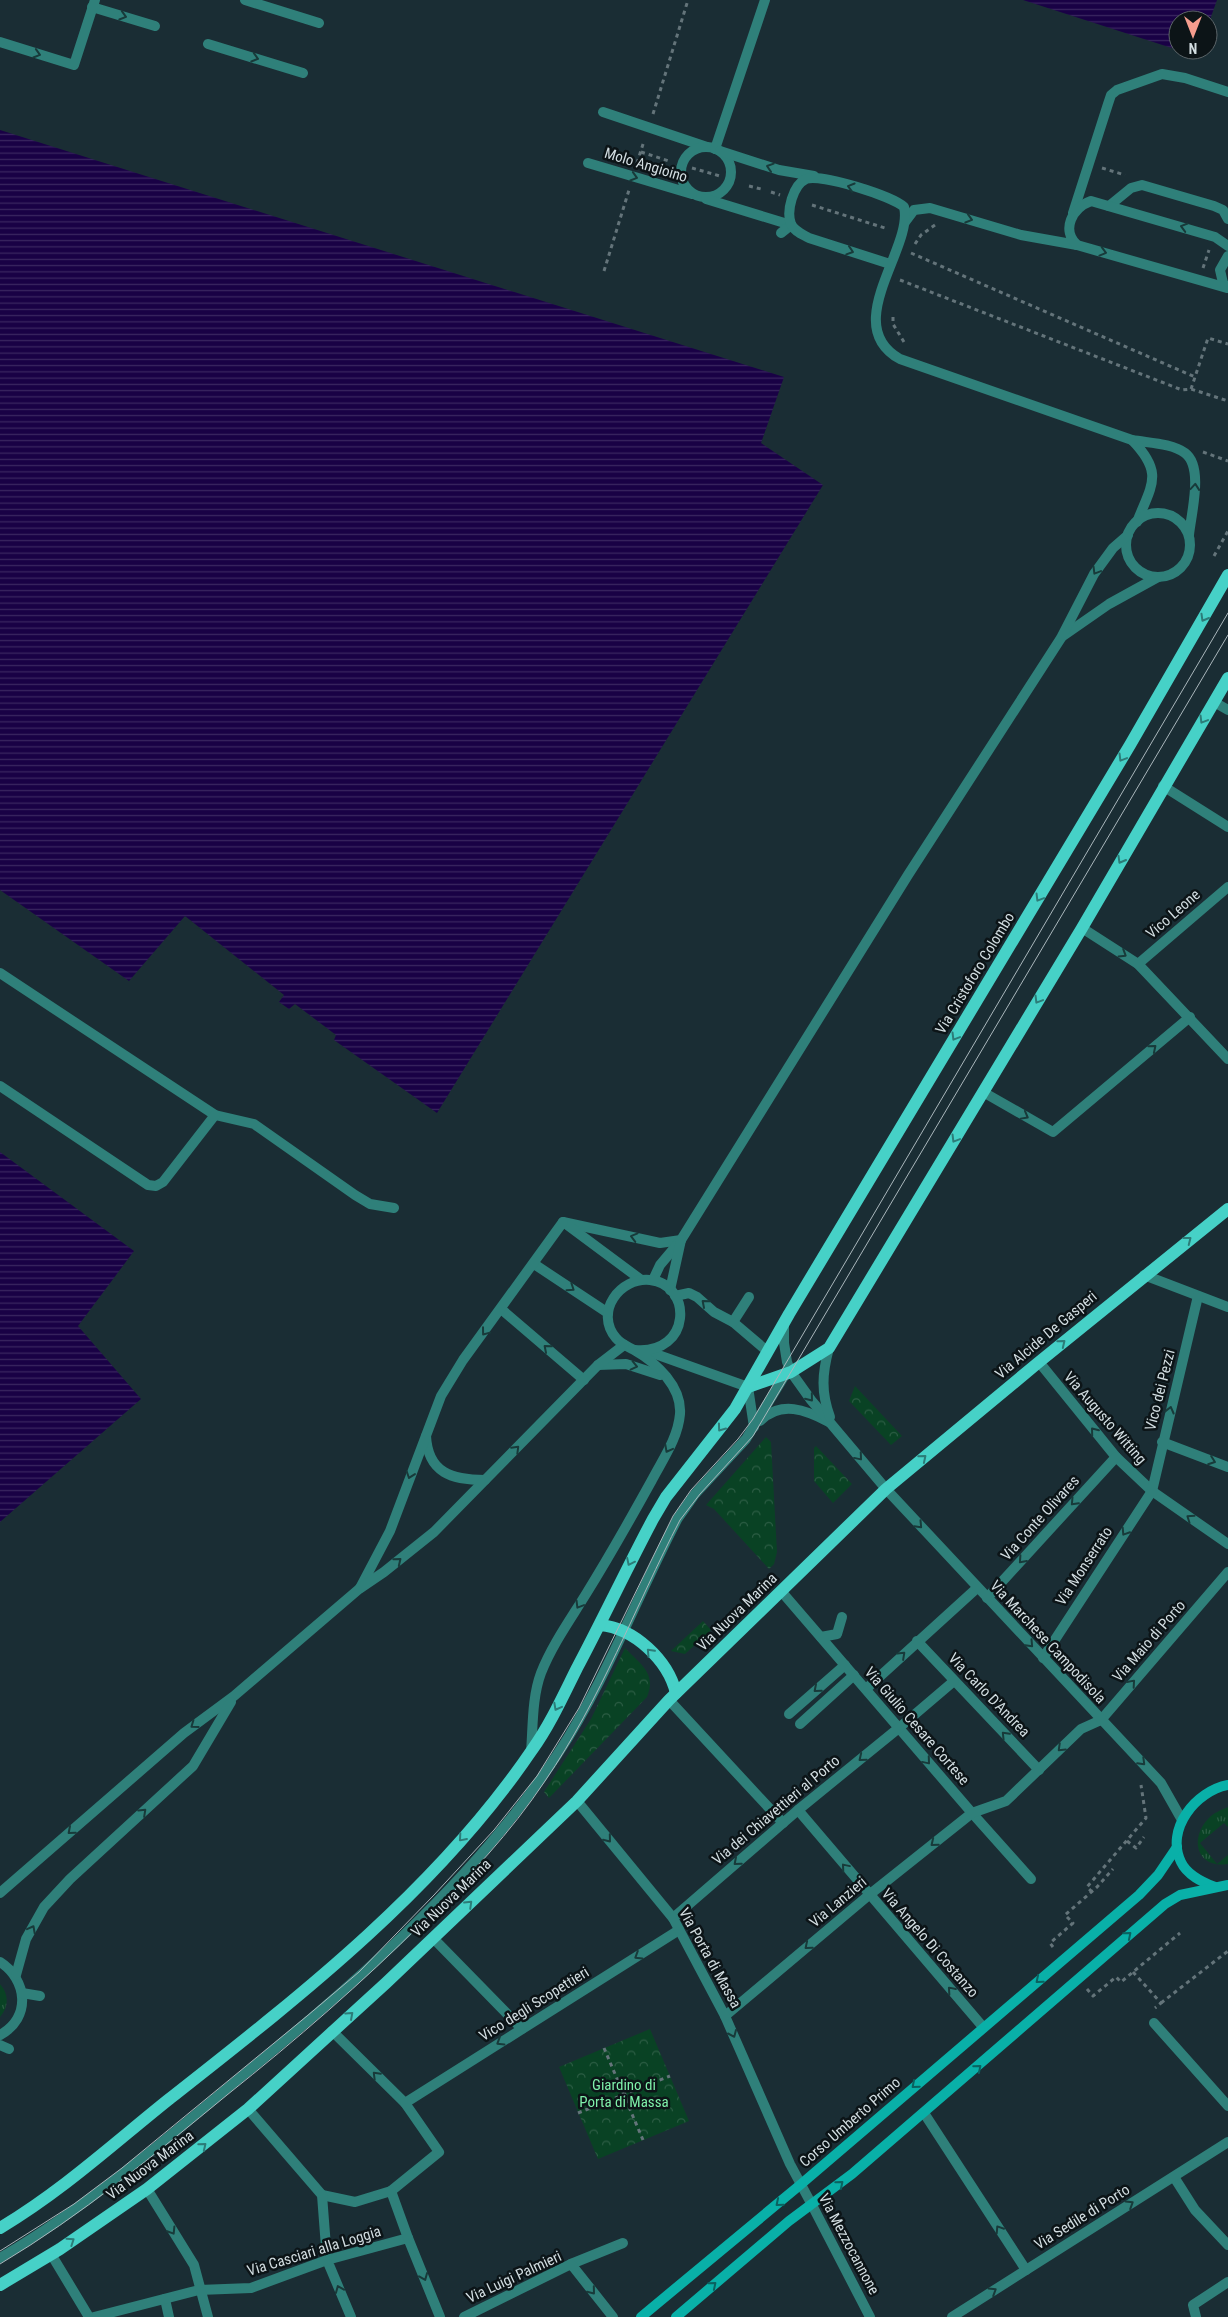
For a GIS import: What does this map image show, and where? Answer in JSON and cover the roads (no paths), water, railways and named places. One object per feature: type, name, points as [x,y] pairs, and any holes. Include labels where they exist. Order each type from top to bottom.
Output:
[{"type":"main road","name":"Via Cristoforo Colombo","points":[[748,1387],[784,1322],[1130,745],[1228,575]]},
{"type":"main road","points":[[0,2228],[84,2171],[316,1981],[367,1935],[435,1867],[483,1813],[531,1752],[544,1731],[635,1553],[666,1497],[720,1430],[748,1387],[788,1374],[829,1348],[1082,928],[1163,786],[1228,678]]},
{"type":"main road","name":"Via Alcide De Gasperi","points":[[886,1489],[1144,1275],[1228,1209]]},
{"type":"main road","name":"Via Nuova Marina","points":[[0,2285],[51,2254],[147,2189],[248,2109],[433,1938],[577,1801],[672,1697],[886,1489]]},
{"type":"main road","points":[[600,1624],[623,1630],[642,1643],[664,1667],[674,1684],[672,1697]]},
{"type":"main road","points":[[1215,1886],[1190,1874],[1181,1862],[1177,1847],[1182,1820],[1189,1808],[1201,1797],[1228,1785]]},
{"type":"main road","name":"Corso Umberto Primo","points":[[641,2317],[800,2185],[982,2027],[1139,1895],[1158,1875],[1177,1847]]},
{"type":"main road","points":[[676,2317],[789,2221],[812,2205],[1000,2049],[1091,1967],[1165,1904],[1180,1896],[1215,1886],[1228,1885]]},
{"type":"street","points":[[245,0],[319,23]]},
{"type":"street","points":[[714,149],[765,0]]},
{"type":"street","points":[[0,42],[74,65],[93,3],[154,26]]},
{"type":"street","points":[[208,44],[303,73]]},
{"type":"street","points":[[1077,244],[1071,239],[1068,228],[1111,95],[1117,90],[1162,74],[1185,78],[1228,92]]},
{"type":"street","points":[[604,112],[778,170],[818,177],[898,201],[904,207],[904,223]]},
{"type":"street","points":[[714,149],[729,162],[730,177],[728,184],[718,195],[699,196],[684,185],[681,177],[682,165],[688,155],[694,150],[714,149]]},
{"type":"street","name":"Molo Angioino","points":[[588,163],[791,225],[798,232],[809,238],[890,264]]},
{"type":"street","points":[[781,233],[791,225],[790,207],[797,187],[807,179],[818,177]]},
{"type":"street","points":[[1083,179],[1086,194],[1091,201],[1215,237],[1228,246]]},
{"type":"street","points":[[1109,206],[1131,188],[1142,185],[1206,202],[1223,210],[1228,219]]},
{"type":"street","points":[[1070,221],[1077,209],[1091,201]]},
{"type":"street","points":[[1128,535],[1127,552],[1135,567],[1141,572],[1158,577],[1168,576],[1182,567],[1190,552],[1189,535],[1196,474],[1190,458],[1184,452],[1172,447],[1132,440],[894,355],[888,350],[881,337],[876,319],[879,300],[904,223],[914,210],[930,208],[1020,235],[1077,244],[1228,288]]},
{"type":"street","points":[[1228,256],[1220,270],[1221,277],[1228,288]]},
{"type":"street","points":[[653,1280],[660,1265],[681,1240],[908,875],[1061,638],[1104,559],[1128,535],[1137,522],[1150,490],[1152,470],[1149,460],[1132,440]]},
{"type":"street","points":[[1137,522],[1151,514],[1166,514],[1180,522],[1189,535]]},
{"type":"street","points":[[1061,638],[1108,604],[1158,577]]},
{"type":"street","points":[[1214,702],[1228,710]]},
{"type":"street","points":[[1163,786],[1228,826]]},
{"type":"street","name":"Vico Leone","points":[[1138,964],[1228,887]]},
{"type":"street","points":[[1082,928],[1138,964],[1228,1059]]},
{"type":"street","points":[[0,974],[215,1115],[254,1124],[355,1195],[370,1204],[394,1208]]},
{"type":"street","points":[[983,1092],[1053,1132],[1190,1017]]},
{"type":"street","points":[[0,1086],[148,1185],[156,1186],[164,1182],[215,1115]]},
{"type":"street","points":[[563,1222],[660,1243],[681,1240]]},
{"type":"street","points":[[359,1589],[390,1531],[441,1396],[463,1360],[502,1309],[563,1222]]},
{"type":"street","points":[[563,1222],[640,1279]]},
{"type":"street","points":[[672,1293],[681,1240]]},
{"type":"street","points":[[534,1264],[608,1313]]},
{"type":"street","points":[[1144,1275],[1228,1307]]},
{"type":"street","points":[[531,1752],[535,1704],[541,1674],[555,1645],[673,1440],[680,1414],[679,1400],[668,1379],[635,1350],[624,1345],[615,1337],[609,1325],[608,1313],[611,1300],[618,1290],[628,1283],[640,1279],[653,1280],[672,1293],[681,1313],[675,1335],[658,1349],[647,1351]]},
{"type":"street","points":[[672,1293],[689,1293],[697,1297],[714,1312],[733,1322],[767,1351]]},
{"type":"street","name":"Vico dei Pezzi","points":[[1152,1491],[1162,1442],[1198,1296]]},
{"type":"street","points":[[733,1322],[749,1297]]},
{"type":"street","points":[[502,1309],[584,1380]]},
{"type":"street","points":[[754,1427],[788,1374],[784,1350],[784,1322]]},
{"type":"street","points":[[0,1893],[184,1733],[234,1696],[359,1589],[384,1572],[434,1532],[598,1365],[624,1345]]},
{"type":"street","points":[[829,1348],[822,1381],[823,1397],[832,1424]]},
{"type":"street","points":[[635,1350],[647,1351],[748,1387],[754,1427]]},
{"type":"street","name":"Via Augusto Witting","points":[[1039,1362],[1116,1457],[1152,1491],[1228,1544]]},
{"type":"street","points":[[598,1365],[626,1364],[642,1368],[668,1379]]},
{"type":"street","name":"Via Marchese Campodisola","points":[[788,1374],[886,1489],[1042,1658],[1162,1783],[1182,1820]]},
{"type":"street","points":[[0,2258],[92,2198],[218,2096],[351,1986],[442,1896],[501,1831],[545,1774],[586,1707],[678,1518],[695,1494],[765,1416],[784,1408],[806,1411],[832,1424]]},
{"type":"street","points":[[426,1433],[427,1450],[433,1462],[442,1471],[455,1478],[485,1480]]},
{"type":"street","points":[[1162,1442],[1228,1467]]},
{"type":"street","name":"Via Conte Olivares","points":[[987,1598],[1116,1457]]},
{"type":"street","name":"Via Monserrato","points":[[1042,1658],[1152,1491]]},
{"type":"street","name":"Via Maio di Porto","points":[[972,1813],[1006,1801],[1081,1729],[1101,1720],[1228,1572]]},
{"type":"street","points":[[866,1688],[977,1588]]},
{"type":"street","name":"Via Giulio Cesare Cortese","points":[[781,1592],[1031,1879]]},
{"type":"street","points":[[821,1637],[836,1634],[842,1617]]},
{"type":"street","name":"Via Carlo D'Andrea","points":[[917,1641],[1039,1770]]},
{"type":"street","points":[[789,1714],[845,1665]]},
{"type":"street","points":[[800,1724],[854,1676]]},
{"type":"street","name":"Via dei Chiavettieri al Porto","points":[[673,1918],[798,1810],[954,1681]]},
{"type":"street","points":[[16,1975],[26,1939],[44,1907],[70,1879],[193,1766],[234,1696]]},
{"type":"street","points":[[672,1697],[783,1823]]},
{"type":"street","name":"Via Porta di Massa","points":[[577,1801],[673,1918],[725,2016],[800,2185]]},
{"type":"street","name":"Via Angelo Di Costanzo","points":[[798,1810],[982,2027]]},
{"type":"street","name":"Via Lanzieri","points":[[725,2016],[869,1895],[972,1813]]},
{"type":"street","name":"Vico degli Scopettieri","points":[[404,2103],[679,1930]]},
{"type":"street","points":[[433,1938],[522,2029]]},
{"type":"street","points":[[0,1962],[16,1975],[22,1992],[19,2015],[2,2033],[2,2046]]},
{"type":"street","points":[[22,1992],[40,1996]]},
{"type":"street","points":[[1154,2023],[1228,2106]]},
{"type":"street","points":[[322,2195],[356,2202],[391,2191],[439,2152],[404,2103],[332,2031]]},
{"type":"street","points":[[248,2109],[322,2195],[327,2260],[350,2317]]},
{"type":"street","points":[[924,2113],[1026,2270]]},
{"type":"street","name":"Via Sedile di Porto","points":[[952,2317],[1228,2142]]},
{"type":"street","points":[[1174,2177],[1195,2210],[1228,2245]]},
{"type":"street","name":"Via Mezzocannone","points":[[800,2185],[870,2317]]},
{"type":"street","points":[[147,2189],[194,2265],[199,2290],[208,2317]]},
{"type":"street","points":[[391,2191],[440,2317]]},
{"type":"street","name":"Via Casciari alla Loggia","points":[[94,2317],[199,2290],[251,2288],[327,2260],[408,2238]]},
{"type":"street","points":[[571,2264],[623,2243]]},
{"type":"street","points":[[51,2254],[89,2317]]},
{"type":"street","name":"Via Luigi Palmieri","points":[[464,2317],[571,2264],[613,2317]]},
{"type":"street","points":[[1196,2317],[1193,2304],[1228,2282]]},
{"type":"street","points":[[165,2299],[169,2317]]},
{"type":"tram line","points":[[0,2251],[74,2204],[122,2168],[359,1972],[494,1830],[537,1776],[579,1708],[673,1516],[691,1490],[738,1439],[753,1419],[1228,613]]},
{"type":"tram line","points":[[0,2264],[60,2225],[117,2184],[253,2074],[353,1989],[401,1944],[473,1871],[532,1800],[565,1750],[583,1718],[680,1520],[700,1494],[753,1436],[1228,635]]},
{"type":"park label","name":"Giardino di Porta di Massa","points":[[624,2094]]}]
